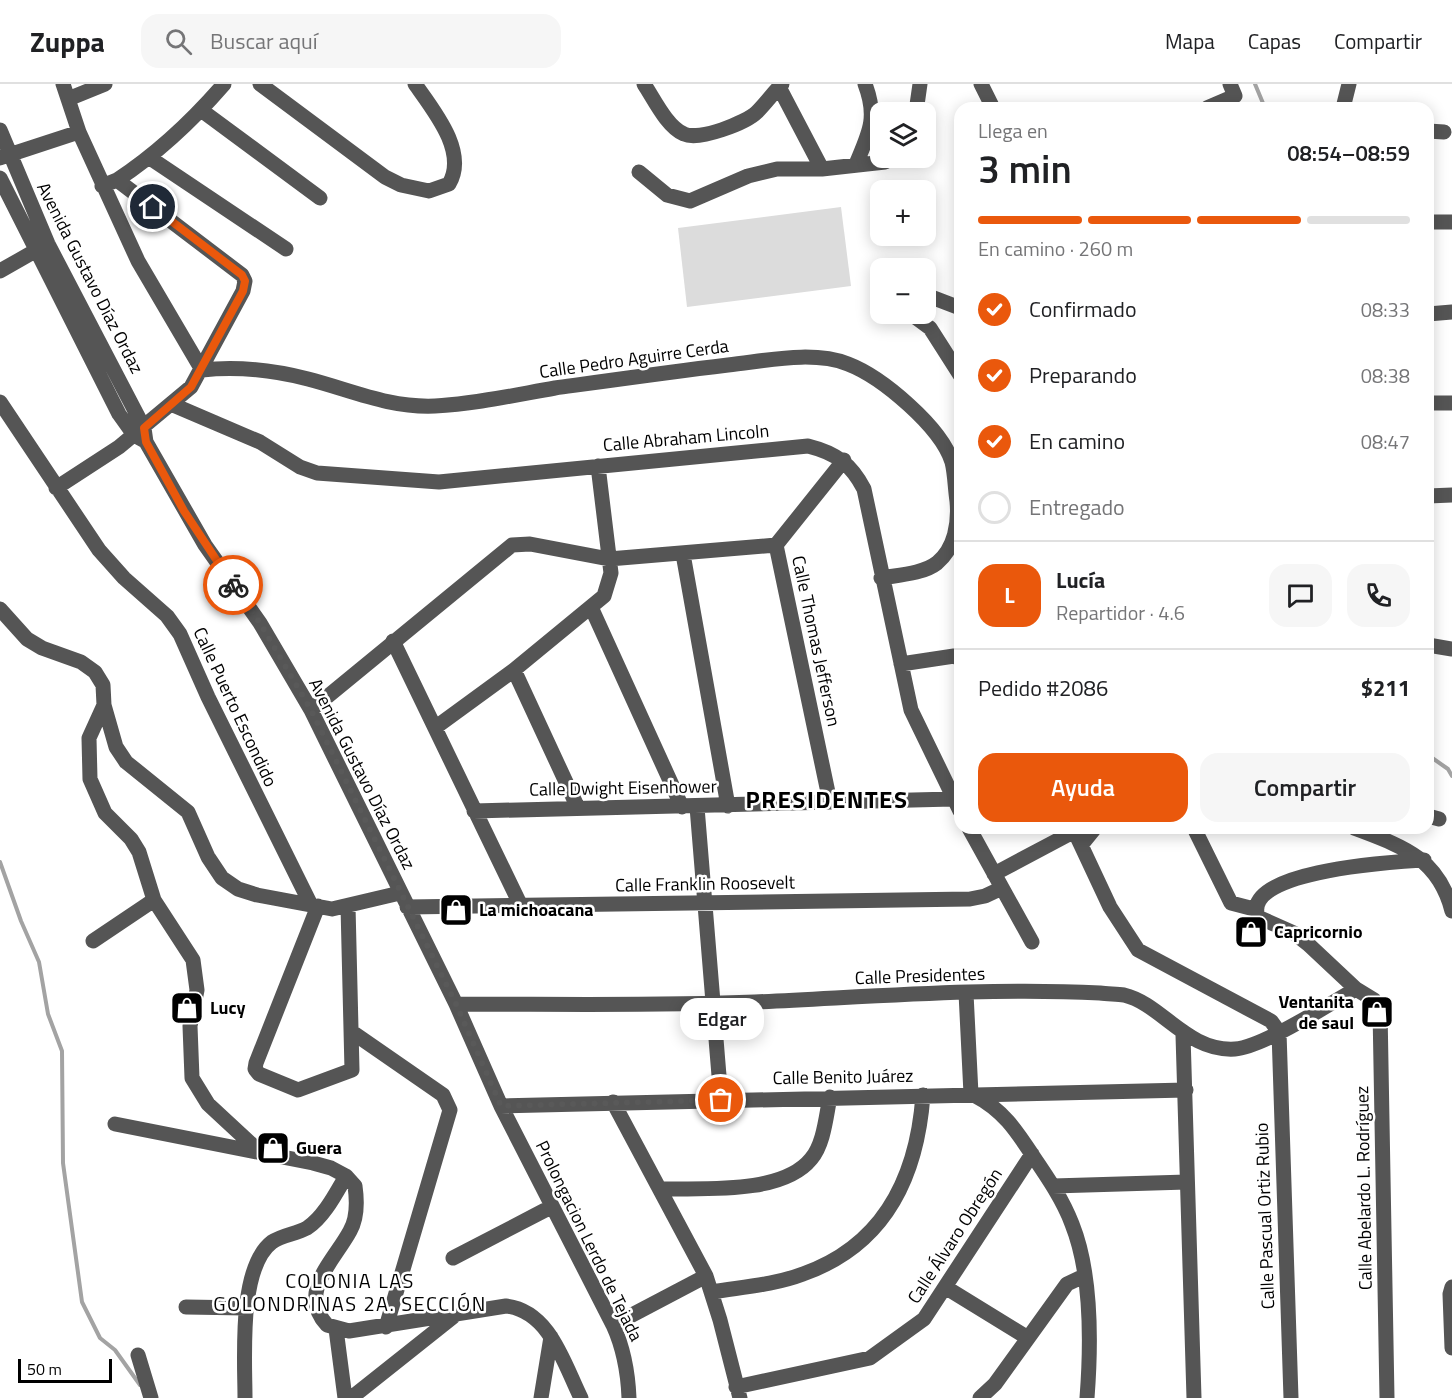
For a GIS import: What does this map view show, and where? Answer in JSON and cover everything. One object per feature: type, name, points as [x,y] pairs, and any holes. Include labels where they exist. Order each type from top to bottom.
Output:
[{"type":"street","points":[[63,84],[80,132],[110,183],[138,261],[202,370]]},
{"type":"street","points":[[68,99],[105,84]]},
{"type":"street","points":[[110,183],[150,158],[201,110],[224,84]]},
{"type":"street","points":[[260,84],[385,177],[414,190],[429,191],[449,184],[456,173],[456,162],[443,129],[416,84]]},
{"type":"street","points":[[644,84],[675,128],[684,135],[696,137],[714,133],[756,114],[780,86],[822,169]]},
{"type":"street","points":[[856,164],[872,126],[872,113],[864,84]]},
{"type":"street","points":[[917,102],[920,84]]},
{"type":"street","points":[[981,84],[990,102]]},
{"type":"street","points":[[1345,102],[1350,84]]},
{"type":"street","points":[[1216,102],[1233,90]]},
{"type":"street","points":[[201,110],[320,198]]},
{"type":"street","name":"Avenida Gustavo Díaz Ordaz","points":[[0,130],[4,156],[21,183],[41,247]]},
{"type":"street","points":[[1434,131],[1444,132]]},
{"type":"street","points":[[4,156],[80,132]]},
{"type":"street","points":[[150,158],[286,249]]},
{"type":"street","points":[[639,172],[667,195],[690,201],[748,176],[767,171],[822,169],[870,163]]},
{"type":"street","points":[[1,184],[21,183]]},
{"type":"street","points":[[56,488],[142,435],[171,404],[191,387],[243,291],[245,281],[242,275],[110,183]]},
{"type":"street","name":"Avenida Gustavo Díaz Ordaz","points":[[1,184],[41,247],[119,414],[142,435],[205,545],[260,623],[311,710],[456,1004],[501,1106]]},
{"type":"street","points":[[1434,222],[1452,222]]},
{"type":"street","points":[[0,271],[41,247]]},
{"type":"street","points":[[936,300],[954,306]]},
{"type":"street","points":[[1434,314],[1452,312]]},
{"type":"street","points":[[925,324],[930,328],[954,366]]},
{"type":"street","name":"Calle Pedro Aguirre Cerda","points":[[202,370],[253,368],[305,378],[384,403],[426,406],[470,403],[772,360],[819,357],[848,363],[869,375],[922,416],[954,458]]},
{"type":"street","name":"Calle Puerto Escondido","points":[[0,402],[99,550],[124,578],[167,616],[180,634],[208,697],[314,905]]},
{"type":"street","points":[[1434,403],[1452,403]]},
{"type":"street","name":"Calle Abraham Lincoln","points":[[171,404],[260,442],[300,467],[317,473],[439,482],[808,446],[828,451],[844,460]]},
{"type":"street","points":[[776,545],[844,460],[854,471],[864,489],[881,578],[911,710],[954,799]]},
{"type":"street","points":[[436,727],[514,670],[604,596],[609,583],[609,559],[598,466]]},
{"type":"street","points":[[1434,497],[1450,498]]},
{"type":"street","name":"Calle Pedro Aguirre Cerda","points":[[881,578],[936,564],[946,552],[954,534]]},
{"type":"street","name":"Calle Thomas Jefferson","points":[[311,710],[512,545],[530,544],[609,559],[776,545],[830,802]]},
{"type":"street","points":[[683,554],[728,806]]},
{"type":"street","points":[[591,607],[689,807],[705,903],[721,1100]]},
{"type":"street","points":[[0,609],[27,639],[42,648],[81,662],[95,672],[103,685],[104,705],[116,747],[126,762],[188,812],[208,857],[222,878],[238,889],[257,895],[332,909],[400,893]]},
{"type":"street","points":[[393,641],[521,906]]},
{"type":"street","points":[[1434,646],[1452,650]]},
{"type":"street","points":[[902,664],[954,657]]},
{"type":"street","points":[[514,670],[578,807]]},
{"type":"street","points":[[104,705],[88,738],[90,779],[105,813],[131,839],[140,852],[154,900],[188,952],[196,970],[197,990],[190,1026],[192,1078],[208,1104],[262,1154]]},
{"type":"street","name":"Calle Dwight Eisenhower","points":[[474,811],[830,802],[954,805]]},
{"type":"street","points":[[972,834],[1032,942]]},
{"type":"street","points":[[1077,834],[1110,906],[1138,950],[1270,1021],[1279,1032]]},
{"type":"street","name":"Calle Franklin Roosevelt","points":[[407,907],[970,899],[985,896],[998,881],[1077,834]]},
{"type":"street","name":"Calle Abelardo L. Rodríguez","points":[[1197,834],[1232,903],[1254,909],[1258,917],[1294,933],[1356,989],[1374,1000],[1380,1011],[1387,1398]]},
{"type":"street","points":[[1369,834],[1408,849],[1424,860],[1438,879],[1452,911]]},
{"type":"street","points":[[1254,909],[1257,901],[1275,888],[1322,870],[1424,860]]},
{"type":"street","points":[[93,941],[154,900]]},
{"type":"street","points":[[314,905],[255,1069],[259,1074],[298,1090],[352,1070],[348,906]]},
{"type":"street","name":"Calle Presidentes","points":[[456,1004],[713,1003],[966,993],[1124,995],[1142,1004],[1184,1035],[1222,1048],[1237,1049],[1279,1032],[1356,989]]},
{"type":"street","points":[[966,993],[971,1094],[993,1105],[1014,1126],[1053,1186],[1073,1226],[1084,1276],[1090,1361],[1087,1398]]},
{"type":"street","points":[[352,1032],[443,1095],[450,1110],[386,1327]]},
{"type":"street","name":"Calle Pascual Ortiz Rubio","points":[[1279,1032],[1291,1398]]},
{"type":"street","points":[[1184,1035],[1194,1398]]},
{"type":"street","name":"Calle Benito Juárez","points":[[501,1106],[1186,1090]]},
{"type":"street","points":[[712,1292],[802,1275],[853,1248],[891,1207],[904,1184],[921,1130],[923,1095]]},
{"type":"street","points":[[660,1189],[762,1185],[798,1172],[813,1158],[830,1097]]},
{"type":"street","points":[[613,1102],[706,1276],[738,1393]]},
{"type":"street","name":"Prolongacion Lerdo de Tejada","points":[[501,1106],[613,1325],[622,1346],[628,1376],[629,1398]]},
{"type":"street","points":[[115,1124],[313,1163],[346,1176],[355,1186],[355,1216],[351,1229],[319,1280],[315,1291],[315,1304],[321,1317],[336,1329],[349,1331],[386,1327],[506,1306],[517,1307],[540,1321],[551,1337],[581,1398]]},
{"type":"street","name":"Calle Álvaro Obregón","points":[[738,1393],[870,1358],[924,1319],[1032,1154]]},
{"type":"street","points":[[245,1398],[246,1308],[252,1277],[262,1253],[273,1242],[307,1227],[332,1200],[346,1176]]},
{"type":"street","points":[[1053,1186],[1187,1182]]},
{"type":"street","points":[[453,1258],[551,1207]]},
{"type":"street","points":[[613,1325],[706,1276]]},
{"type":"street","points":[[980,1398],[994,1383],[1067,1284],[1084,1276]]},
{"type":"street","points":[[945,1287],[1028,1338]]},
{"type":"street","points":[[1452,1287],[1450,1294],[1452,1348]]},
{"type":"street","points":[[186,1307],[246,1308]]},
{"type":"street","points":[[351,1398],[456,1315]]},
{"type":"street","points":[[336,1329],[345,1398]]},
{"type":"street","points":[[541,1398],[551,1337]]},
{"type":"street","points":[[138,1355],[151,1398]]},
{"type":"shaded area","points":[[841,207],[851,286],[687,307],[678,228]]},
{"type":"waterway","points":[[1255,84],[1262,102]]},
{"type":"waterway","points":[[1434,759],[1448,769],[1452,776]]},
{"type":"waterway","points":[[0,862],[21,921],[39,962],[48,1014],[62,1051],[63,1163],[82,1302],[100,1338],[115,1350],[140,1385]]},
{"type":"way so far","points":[[233,585],[260,623],[311,710],[456,1004],[501,1106],[721,1100]]},
{"type":"place","name":"La michoacana","points":[[456,910]]},
{"type":"place","name":"Capricornio","points":[[1251,932]]},
{"type":"place","name":"Lucy","points":[[187,1008]]},
{"type":"place","name":"Ventanita de saul","points":[[1377,1012]]},
{"type":"place","name":"Edgar","points":[[721,1100]]},
{"type":"place","name":"Guera","points":[[273,1148]]},
{"type":"district","name":"PRESIDENTES","points":[[827,800]]},
{"type":"district","name":"COLONIA LAS GOLONDRINAS 2A. SECCIÓN","points":[[350,1292]]},
{"type":"route","points":[[153,207],[242,275],[245,281],[243,291],[191,387],[144,428],[146,442],[184,511],[233,585]]}]
